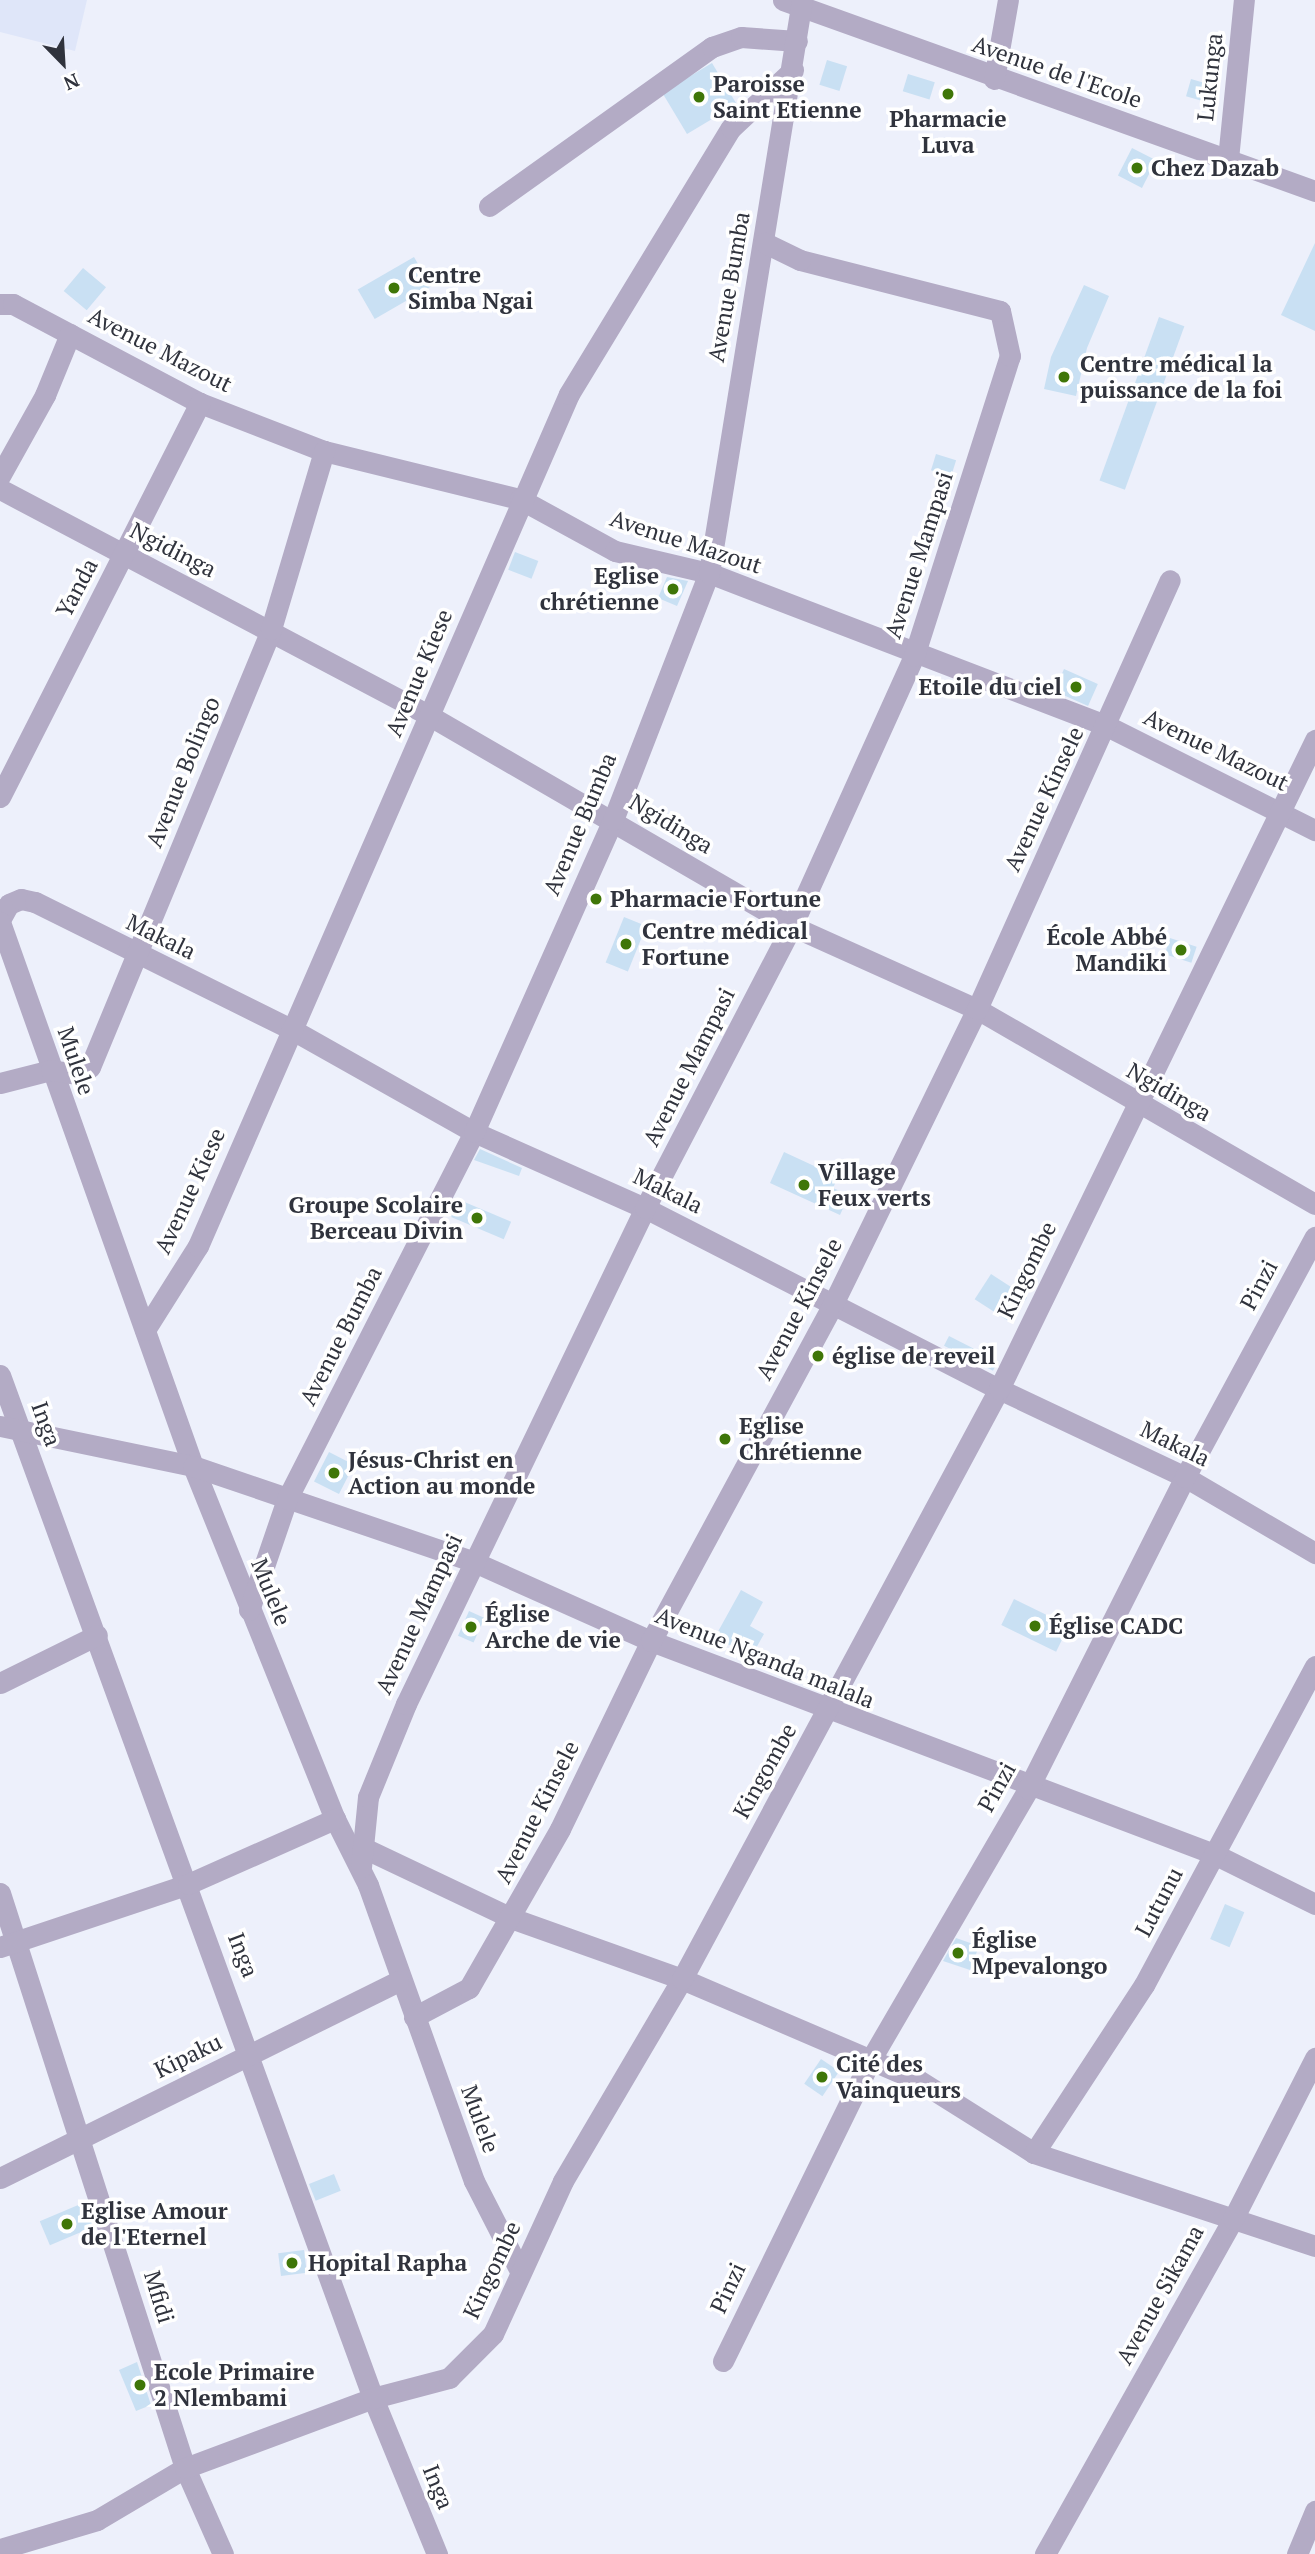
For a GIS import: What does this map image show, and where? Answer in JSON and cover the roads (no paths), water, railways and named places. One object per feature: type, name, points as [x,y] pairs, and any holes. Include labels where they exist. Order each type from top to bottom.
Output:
[{"type":"street","points":[[994,79],[1009,0]]},
{"type":"street","name":"Lukunga","points":[[1228,159],[1244,0]]},
{"type":"street","name":"Avenue de l'Ecole","points":[[795,3],[994,79],[1315,191]]},
{"type":"street","name":"Avenue Bumba","points":[[249,1610],[287,1499],[474,1132],[613,820],[709,573],[793,70],[797,41],[795,3]]},
{"type":"street","points":[[489,206],[712,47],[741,37],[797,41]]},
{"type":"street","name":"Avenue Kiese","points":[[145,1330],[198,1246],[430,716],[520,499],[569,394],[731,128],[793,70]]},
{"type":"street","name":"Avenue Mampasi","points":[[363,1858],[368,1797],[376,1775],[472,1561],[645,1208],[792,926],[914,656],[1010,356],[1007,323],[1000,311],[800,260],[765,243]]},
{"type":"street","name":"Avenue Mazout","points":[[0,304],[13,304],[200,403],[324,451],[520,499],[615,551],[709,573],[914,656],[1107,726],[1284,812],[1315,830]]},
{"type":"street","points":[[0,476],[45,395],[70,334]]},
{"type":"street","name":"Yanda","points":[[0,797],[200,403]]},
{"type":"street","name":"Avenue Bolingo","points":[[51,1070],[86,1072],[271,629],[324,451]]},
{"type":"street","name":"Ngidinga","points":[[0,489],[271,629],[430,716],[792,926],[977,1009],[1138,1105],[1315,1204]]},
{"type":"street","name":"Avenue Kinsele","points":[[414,2017],[469,1988],[512,1918],[651,1642],[834,1302],[977,1009],[1107,726],[1170,580]]},
{"type":"street","name":"Kingombe","points":[[0,2549],[97,2520],[185,2468],[373,2398],[449,2378],[493,2334],[563,2181],[682,1979],[999,1389],[1284,812],[1315,740]]},
{"type":"street","name":"Makala","points":[[0,921],[9,904],[22,899],[137,954],[291,1029],[474,1132],[645,1208],[834,1302],[999,1389],[1185,1477],[1315,1553]]},
{"type":"street","name":"Mulele","points":[[0,921],[193,1466],[335,1819],[363,1858],[398,1981],[414,2017],[474,2180],[520,2271]]},
{"type":"street","points":[[0,1083],[51,1070]]},
{"type":"street","name":"Pinzi","points":[[723,2361],[871,2059],[1028,1788],[1185,1477],[1315,1237]]},
{"type":"street","name":"Inga","points":[[0,1375],[10,1428],[97,1635],[252,2054],[373,2398],[437,2554]]},
{"type":"street","name":"Avenue Nganda malala","points":[[10,1428],[193,1466],[472,1561],[651,1642],[1028,1788],[1214,1854],[1315,1904]]},
{"type":"street","points":[[0,1683],[97,1635]]},
{"type":"street","name":"Lutunu","points":[[1034,2153],[1144,1985],[1315,1666]]},
{"type":"street","points":[[8,1943],[188,1884],[335,1819]]},
{"type":"street","points":[[363,1858],[512,1918],[682,1979],[871,2059],[961,2104],[1034,2153],[1315,2246]]},
{"type":"street","name":"Mfidi","points":[[0,1893],[8,1943],[81,2137],[185,2468],[223,2554]]},
{"type":"street","name":"Kipaku","points":[[0,2178],[252,2054],[321,2015],[398,1981]]},
{"type":"street","name":"Avenue Sikama","points":[[1045,2554],[1233,2219],[1315,2058]]},
{"type":"street","points":[[1297,2554],[1315,2511]]},
{"type":"place","name":"Pharmacie Luva","points":[[948,94]]},
{"type":"place","name":"Paroisse Saint Etienne","points":[[699,97]]},
{"type":"place","name":"Chez Dazab","points":[[1137,168]]},
{"type":"place","name":"Centre Simba Ngai","points":[[394,288]]},
{"type":"place","name":"Centre médical la puissance de la foi","points":[[1064,377]]},
{"type":"place","name":"Eglise chrétienne","points":[[673,589]]},
{"type":"place","name":"Etoile du ciel","points":[[1076,687]]},
{"type":"place","name":"Pharmacie Fortune","points":[[596,899]]},
{"type":"place","name":"Centre médical Fortune","points":[[626,944]]},
{"type":"place","name":"École Abbé Mandiki","points":[[1181,950]]},
{"type":"place","name":"Village Feux verts","points":[[804,1185]]},
{"type":"place","name":"Groupe Scolaire Berceau Divin","points":[[477,1218]]},
{"type":"place","name":"église de reveil","points":[[818,1356]]},
{"type":"place","name":"Eglise Chrétienne","points":[[725,1439]]},
{"type":"place","name":"Jésus-Christ en Action au monde","points":[[334,1473]]},
{"type":"place","name":"Église CADC","points":[[1035,1626]]},
{"type":"place","name":"Église Arche de vie","points":[[471,1627]]},
{"type":"place","name":"Église Mpevalongo","points":[[958,1953]]},
{"type":"place","name":"Cité des Vainqueurs","points":[[822,2077]]},
{"type":"place","name":"Eglise Amour de l'Eternel","points":[[67,2224]]},
{"type":"place","name":"Hopital Rapha","points":[[292,2263]]},
{"type":"place","name":"Ecole Primaire 2 Nlembami","points":[[140,2385]]}]
